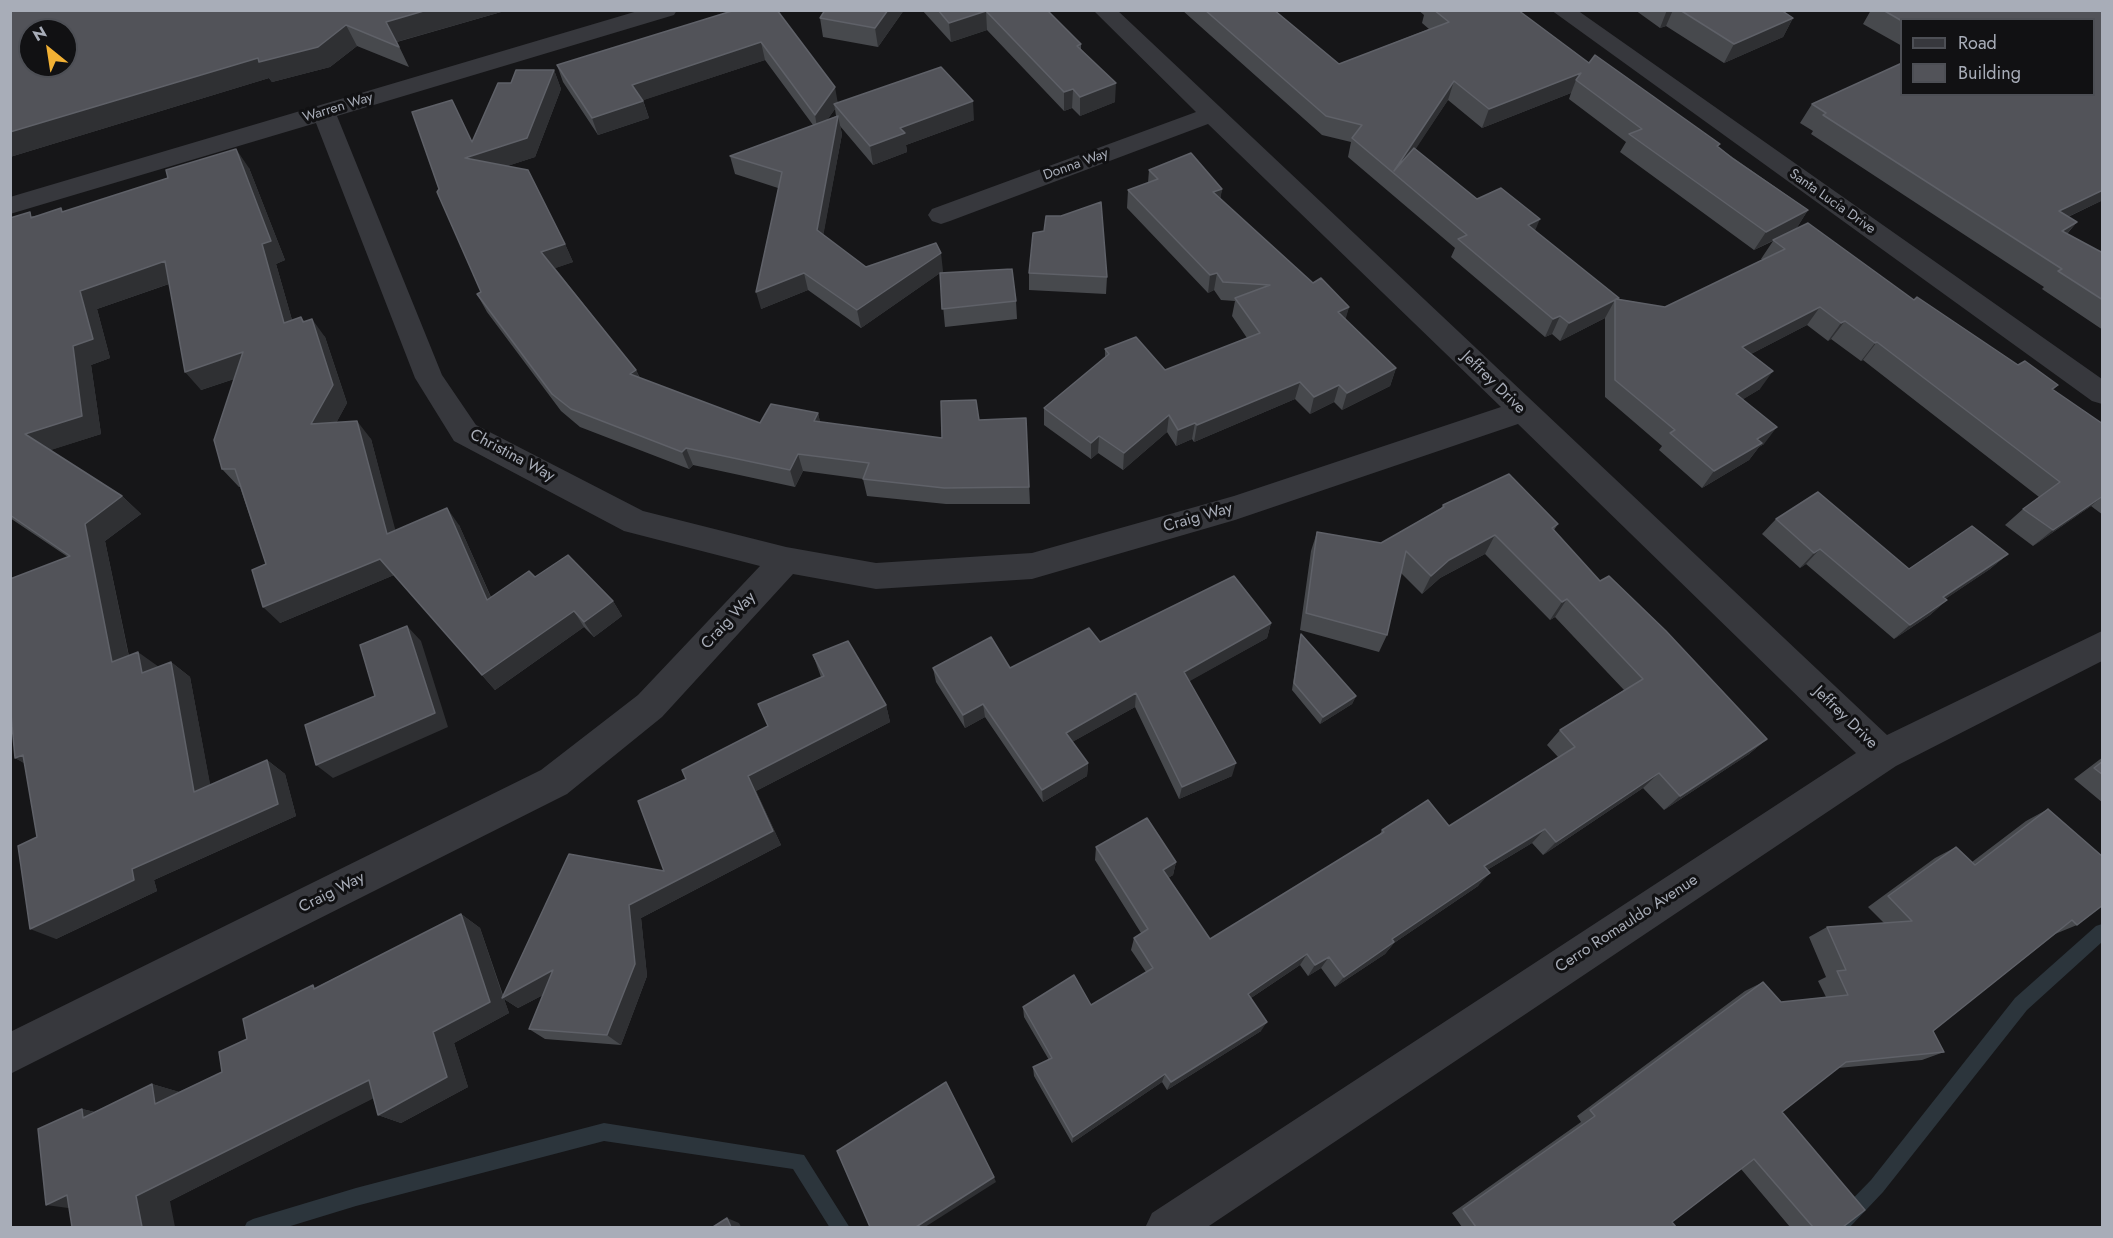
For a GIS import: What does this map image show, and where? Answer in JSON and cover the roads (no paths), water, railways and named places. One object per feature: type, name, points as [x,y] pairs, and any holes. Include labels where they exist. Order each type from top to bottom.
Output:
[{"type":"street","name":"Warren Way","points":[[10,206],[666,10]]},
{"type":"street","name":"Jeffrey Drive","points":[[1104,10],[1883,754]]},
{"type":"street","name":"Santa Lucia Drive","points":[[1562,10],[2103,393]]},
{"type":"street","name":"Christina Way","points":[[324,112],[429,378],[465,433],[635,522],[786,560]]},
{"type":"street","name":"Donna Way","points":[[940,215],[1212,114]]},
{"type":"street","name":"Craig Way","points":[[10,1054],[554,782],[650,706],[786,560],[876,576],[1032,566],[1235,508],[1523,411]]},
{"type":"street","name":"Cerro Romauldo Avenue","points":[[1167,1227],[1883,754],[2103,645]]},
{"type":"waterway","points":[[1836,1228],[1877,1186],[2021,1004],[2102,932]]},
{"type":"waterway","points":[[253,1228],[356,1197],[604,1132],[798,1161],[841,1228]]}]
